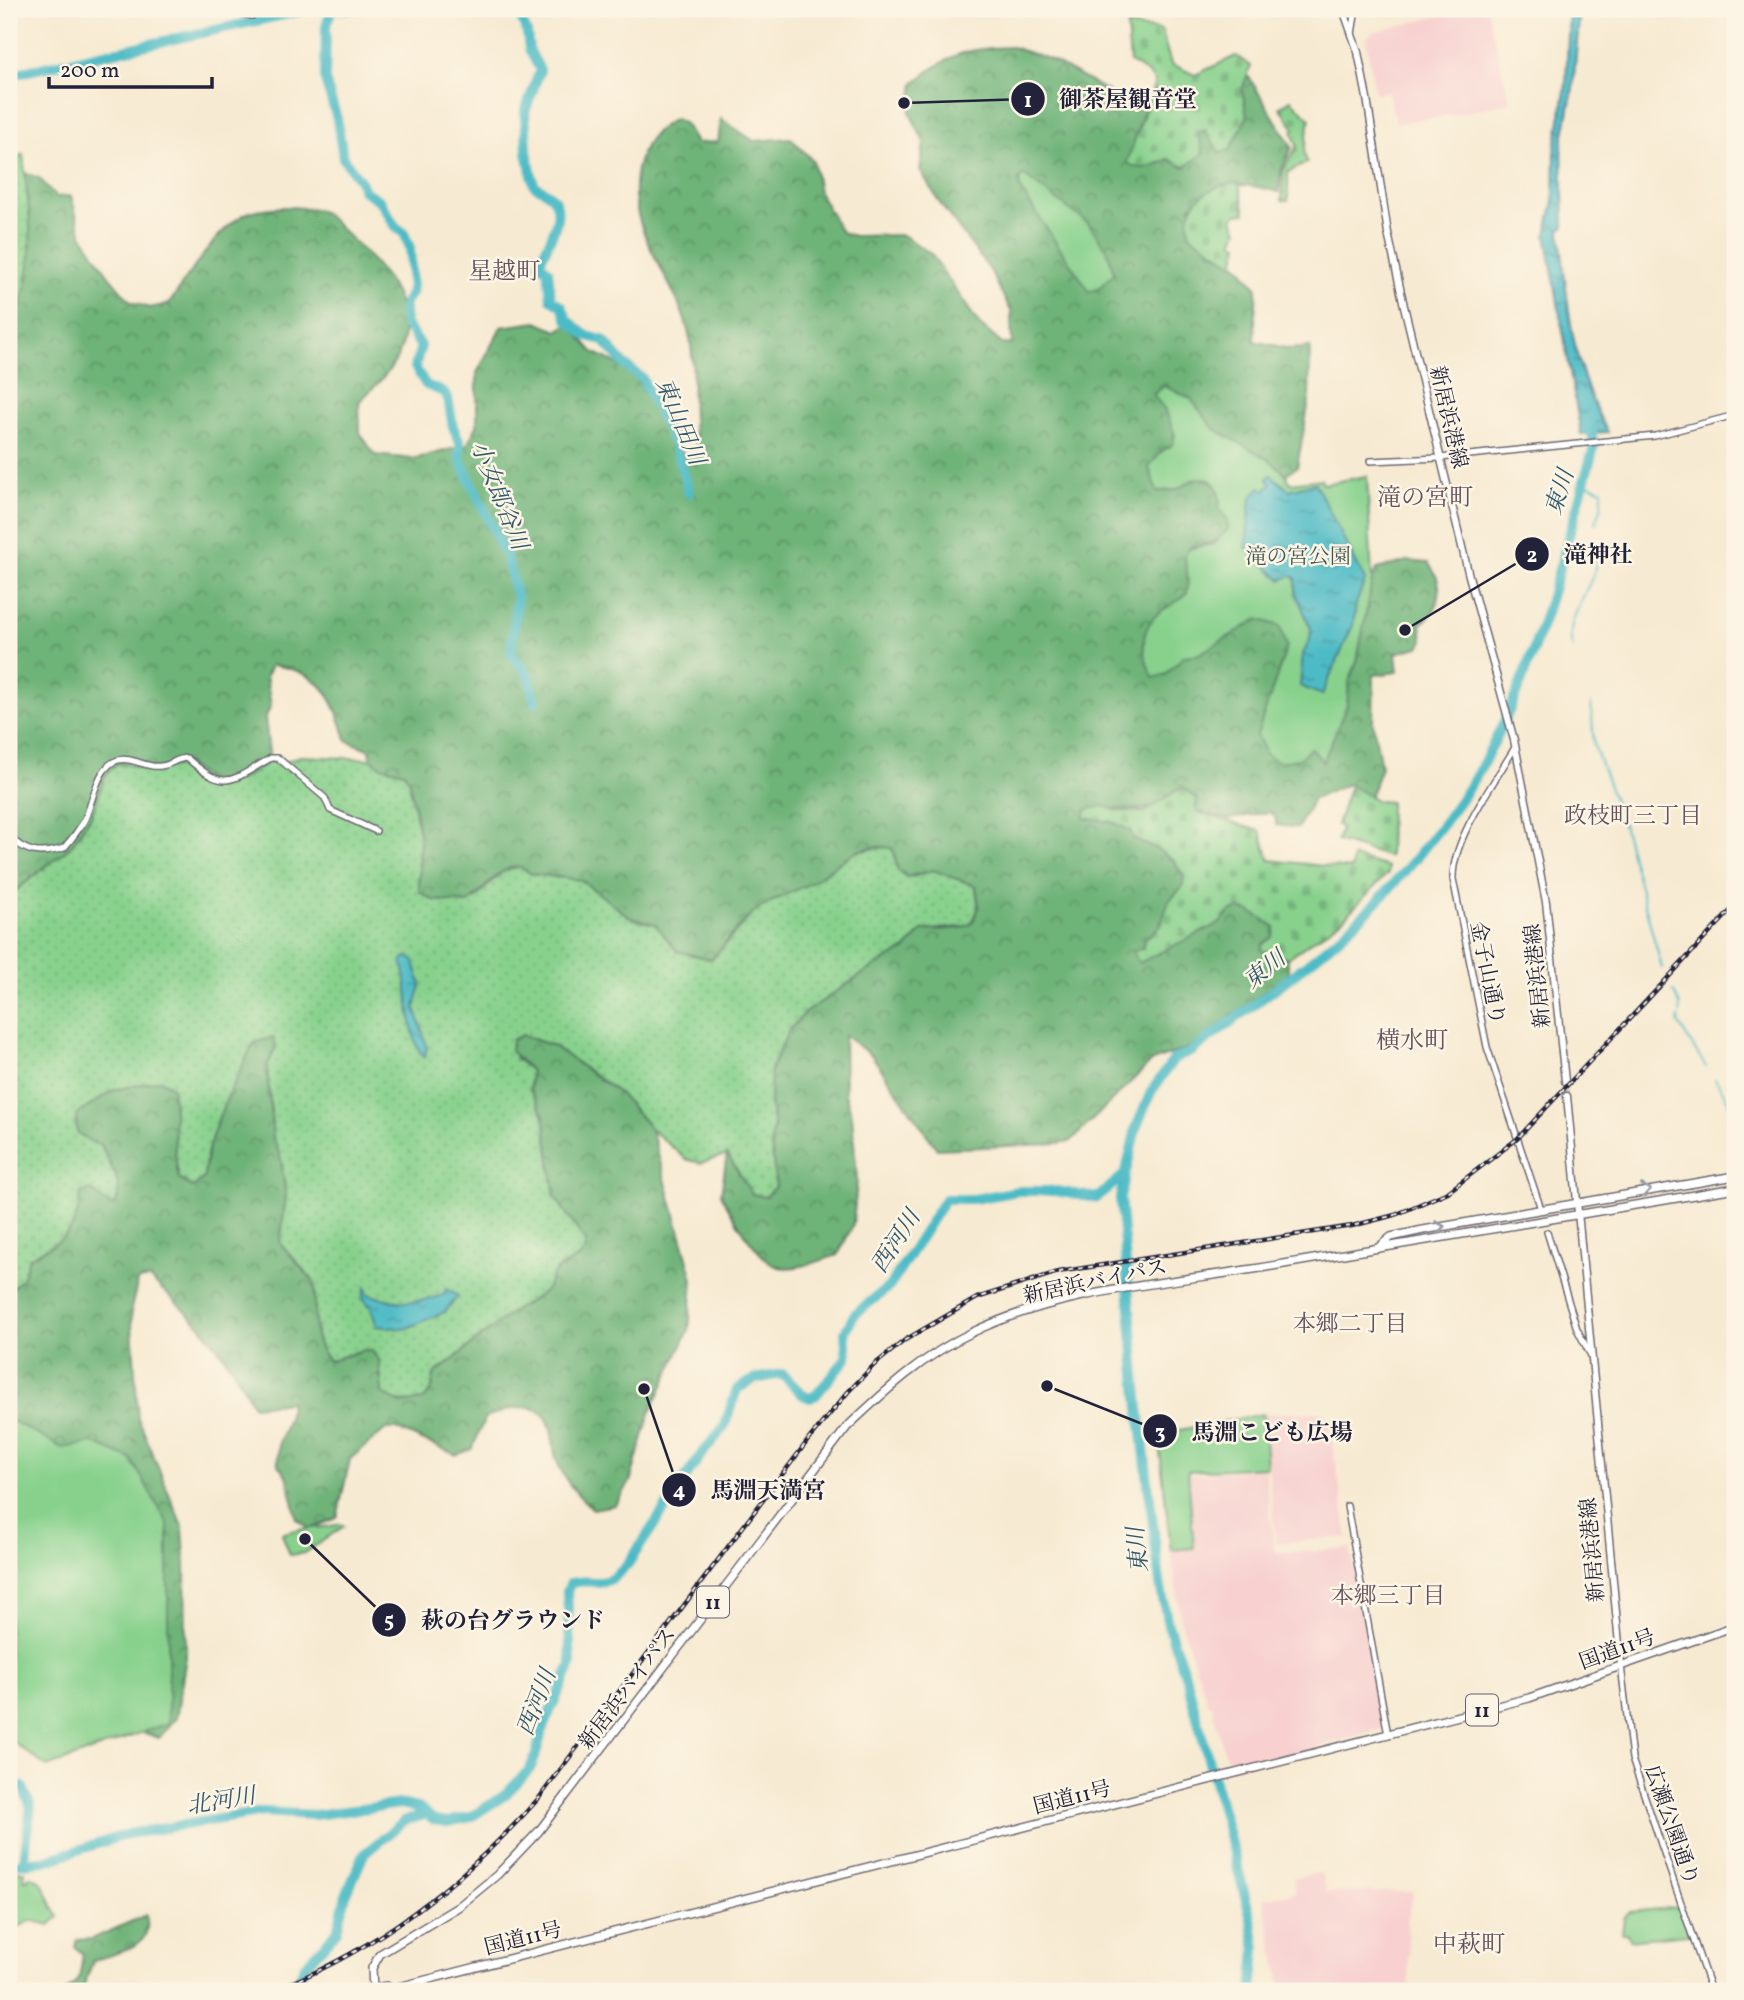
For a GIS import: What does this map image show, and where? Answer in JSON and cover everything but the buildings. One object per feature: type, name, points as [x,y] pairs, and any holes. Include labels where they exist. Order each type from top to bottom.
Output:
[{"type":"highway","name":"新居浜バイパス","points":[[1377,1248],[1391,1237],[1735,1176]]},
{"type":"highway","name":"新居浜バイパス","points":[[373,1990],[372,1968],[380,1954],[458,1907],[497,1875],[539,1831],[847,1427],[891,1385],[928,1358],[973,1332],[1035,1308],[1117,1291],[1735,1188]]},
{"type":"highway","name":"国道11号","points":[[383,1991],[1529,1698],[1735,1626]]},
{"type":"highway","name":"国道11号","points":[[358,1991],[412,1984]]},
{"type":"main road","name":"新居浜港線","points":[[1343,9],[1352,34],[1367,98],[1388,233],[1440,458],[1469,576],[1511,726],[1546,902],[1565,1081]]},
{"type":"main road","name":"新居浜港線","points":[[1567,1096],[1621,1665]]},
{"type":"street","points":[[219,9],[252,16]]},
{"type":"street","points":[[1352,34],[1356,9]]},
{"type":"street","points":[[1370,461],[1440,458],[1613,441],[1685,430],[1735,415]]},
{"type":"street","name":"金子山通り","points":[[1514,749],[1468,828],[1454,864],[1453,879],[1487,1047],[1541,1209]]},
{"type":"street","points":[[9,836],[25,851],[34,853],[64,848],[85,820],[108,765],[117,760],[131,760],[160,767],[180,758],[187,758],[209,778],[230,781],[271,758],[278,758],[325,798],[330,810],[376,831]]},
{"type":"street","points":[[1547,1232],[1577,1329],[1592,1357]]},
{"type":"street","points":[[1346,1506],[1388,1735]]},
{"type":"street","name":"広瀬公園通り","points":[[1621,1665],[1632,1759],[1711,1991]]},
{"type":"shaded area","points":[[1469,9],[1487,9],[1510,102],[1459,114],[1396,123],[1388,92],[1375,93],[1366,39],[1372,32]]},
{"type":"shaded area","points":[[1322,1412],[1328,1417],[1348,1537],[1276,1543],[1263,1414]]},
{"type":"shaded area","points":[[1265,1469],[1275,1553],[1350,1548],[1383,1729],[1230,1770],[1213,1706],[1208,1704],[1181,1621],[1171,1551],[1195,1549],[1190,1475]]},
{"type":"shaded area","points":[[1321,1873],[1327,1892],[1414,1892],[1407,1921],[1410,1991],[1335,1991],[1332,1987],[1323,1986],[1290,1990],[1281,1985],[1263,1899],[1296,1893],[1293,1877]]},
{"type":"green space","points":[[1127,26],[1161,30],[1171,64],[1195,75],[1236,56],[1251,66],[1242,89],[1247,117],[1230,150],[1220,153],[1205,130],[1198,133],[1203,153],[1185,167],[1168,159],[1142,168],[1127,162],[1155,82],[1149,74],[1130,62]]},
{"type":"green space","points":[[1012,47],[1049,59],[1127,102],[1145,108],[1134,140],[1154,165],[1167,159],[1185,167],[1203,153],[1198,133],[1205,130],[1222,151],[1230,150],[1247,117],[1242,89],[1247,74],[1292,147],[1281,171],[1279,192],[1255,186],[1232,185],[1210,191],[1190,207],[1210,250],[1239,266],[1257,288],[1254,341],[1290,349],[1310,347],[1309,401],[1297,467],[1286,474],[1268,459],[1214,429],[1190,398],[1164,386],[1154,394],[1174,432],[1172,445],[1161,452],[1149,467],[1158,492],[1177,489],[1198,479],[1210,481],[1217,489],[1219,508],[1229,525],[1228,531],[1219,540],[1192,546],[1184,557],[1191,576],[1188,593],[1177,603],[1166,674],[1184,656],[1199,654],[1258,619],[1280,626],[1287,646],[1257,736],[1303,753],[1311,748],[1347,705],[1349,682],[1357,661],[1372,580],[1377,569],[1408,561],[1428,563],[1437,579],[1437,603],[1421,624],[1423,641],[1419,647],[1396,653],[1398,672],[1374,675],[1373,723],[1381,767],[1370,797],[1348,784],[1313,799],[1298,828],[1276,825],[1276,819],[1270,812],[1228,819],[1197,812],[1174,792],[1161,803],[1149,808],[1106,809],[1096,811],[1085,818],[1112,822],[1130,830],[1134,839],[1159,850],[1174,861],[1183,875],[1183,886],[1169,901],[1161,925],[1144,940],[1143,947],[1133,952],[1139,963],[1238,908],[1248,909],[1275,927],[1273,937],[1263,944],[1278,956],[1288,958],[1288,974],[1191,1047],[1152,1061],[1071,1141],[1052,1144],[937,1149],[872,1056],[844,1035],[845,1094],[852,1115],[857,1181],[853,1225],[838,1255],[786,1268],[771,1263],[754,1246],[721,1194],[727,1154],[752,1194],[766,1197],[776,1186],[771,1143],[774,1126],[770,1103],[771,1068],[789,1030],[806,1012],[875,966],[906,949],[922,931],[961,928],[972,923],[979,907],[976,886],[933,870],[907,877],[898,871],[893,849],[880,847],[858,851],[810,883],[773,900],[752,914],[712,959],[677,951],[655,924],[631,918],[581,880],[532,874],[520,867],[512,867],[497,875],[469,903],[433,900],[419,891],[420,838],[409,780],[404,772],[381,766],[371,759],[370,750],[346,740],[330,698],[313,679],[288,668],[271,665],[266,676],[271,706],[265,718],[270,761],[249,775],[225,784],[209,780],[185,764],[155,770],[117,763],[105,776],[91,816],[70,847],[9,896],[9,310],[22,302],[29,270],[30,221],[25,173],[39,178],[56,197],[71,196],[82,235],[109,276],[130,301],[149,308],[169,304],[216,239],[239,218],[250,212],[293,207],[318,210],[328,216],[367,254],[389,282],[402,313],[404,330],[398,356],[383,377],[359,402],[360,433],[375,455],[414,459],[467,445],[477,426],[477,373],[501,327],[537,322],[557,331],[569,324],[593,352],[632,371],[676,445],[686,456],[697,460],[690,338],[680,306],[650,247],[636,206],[635,185],[639,162],[652,136],[675,119],[685,124],[696,143],[718,142],[721,119],[754,141],[791,138],[813,161],[819,192],[841,232],[854,236],[903,235],[931,254],[979,324],[1002,344],[1012,344],[1011,311],[990,270],[941,205],[920,170],[924,142],[910,113],[914,83],[938,65],[970,51]]},
{"type":"green space","points":[[1291,100],[1310,119],[1304,152],[1307,163],[1288,172],[1288,201],[1282,201],[1283,171],[1297,146],[1292,131],[1295,129],[1280,107]]},
{"type":"green space","points":[[23,155],[30,229],[29,266],[22,302],[9,310],[9,157]]},
{"type":"green space","points":[[1023,175],[1088,223],[1107,250],[1114,273],[1099,289],[1089,291],[1020,189],[1019,180]]},
{"type":"green space","points":[[1239,183],[1245,213],[1237,214],[1233,219],[1238,230],[1233,242],[1239,244],[1234,264],[1190,235],[1188,223],[1190,213],[1200,197],[1217,187]]},
{"type":"green space","name":"滝の宮公園","points":[[1164,386],[1190,398],[1214,429],[1268,459],[1286,474],[1290,483],[1321,479],[1323,484],[1367,476],[1372,580],[1357,661],[1349,682],[1347,705],[1323,762],[1311,748],[1299,759],[1279,762],[1266,754],[1257,735],[1287,646],[1280,626],[1258,619],[1199,654],[1184,656],[1166,674],[1154,678],[1146,661],[1144,644],[1148,627],[1160,612],[1187,593],[1186,553],[1199,546],[1213,545],[1228,529],[1227,518],[1219,508],[1217,488],[1210,480],[1198,479],[1176,489],[1157,492],[1149,467],[1161,452],[1172,445],[1175,435],[1166,411],[1153,395]]},
{"type":"green space","points":[[300,756],[371,759],[381,766],[404,772],[409,780],[420,838],[419,891],[433,900],[465,903],[474,900],[504,870],[520,867],[532,874],[581,880],[639,921],[655,924],[677,951],[712,959],[752,914],[775,898],[808,884],[852,852],[887,847],[893,849],[902,875],[913,877],[933,870],[976,886],[977,914],[967,926],[922,931],[906,949],[865,972],[806,1012],[789,1030],[770,1103],[774,1126],[771,1143],[776,1186],[766,1197],[752,1194],[727,1155],[700,1163],[686,1159],[651,1129],[619,1093],[553,1046],[522,1035],[515,1058],[531,1071],[530,1090],[544,1115],[555,1197],[586,1242],[585,1249],[579,1257],[555,1272],[543,1292],[511,1313],[434,1374],[432,1389],[424,1400],[397,1401],[382,1393],[379,1360],[362,1350],[330,1361],[318,1344],[314,1282],[280,1243],[286,1195],[280,1155],[273,1140],[267,1067],[276,1046],[238,1091],[218,1121],[206,1157],[204,1178],[193,1187],[179,1179],[175,1156],[172,1087],[161,1080],[114,1090],[76,1115],[77,1132],[89,1141],[102,1145],[115,1174],[119,1190],[115,1206],[106,1203],[79,1210],[69,1235],[29,1258],[22,1279],[9,1293],[9,896],[70,847],[91,816],[105,776],[117,763],[155,770],[185,764],[211,781],[239,781],[270,761],[282,763]]},
{"type":"green space","points":[[1350,785],[1378,801],[1390,802],[1389,857],[1337,841],[1341,827],[1337,825]]},
{"type":"green space","points":[[1182,787],[1197,799],[1197,812],[1260,831],[1270,860],[1351,869],[1353,857],[1388,867],[1388,873],[1342,920],[1288,958],[1261,950],[1263,944],[1273,937],[1275,927],[1240,909],[1227,914],[1222,922],[1139,963],[1133,952],[1143,947],[1144,940],[1161,925],[1169,901],[1183,886],[1183,875],[1174,861],[1159,850],[1134,839],[1130,830],[1112,822],[1084,818],[1087,809],[1104,806],[1117,811],[1145,812]]},
{"type":"green space","points":[[522,1035],[553,1046],[619,1093],[651,1129],[693,1279],[689,1330],[650,1413],[630,1482],[615,1505],[593,1509],[581,1498],[566,1480],[559,1466],[550,1426],[545,1416],[530,1408],[521,1407],[485,1418],[472,1449],[456,1455],[397,1429],[386,1429],[350,1459],[337,1518],[310,1529],[297,1519],[288,1479],[278,1464],[279,1443],[288,1419],[290,1402],[253,1406],[233,1369],[195,1321],[149,1278],[138,1280],[131,1309],[138,1418],[183,1528],[186,1657],[176,1718],[159,1738],[9,1689],[9,1291],[22,1279],[29,1258],[60,1240],[72,1228],[81,1193],[92,1190],[106,1203],[114,1206],[119,1190],[102,1145],[89,1141],[77,1132],[76,1115],[114,1090],[160,1080],[172,1087],[175,1156],[179,1179],[193,1187],[204,1178],[215,1129],[249,1052],[254,1043],[273,1037],[276,1046],[267,1067],[273,1139],[280,1155],[286,1195],[280,1243],[314,1282],[318,1344],[330,1361],[363,1350],[372,1351],[379,1360],[382,1393],[400,1403],[424,1400],[432,1389],[434,1374],[511,1313],[543,1292],[555,1272],[579,1257],[585,1249],[586,1242],[555,1197],[544,1115],[530,1090],[531,1071],[511,1051],[512,1040]]},
{"type":"green space","points":[[1263,1414],[1267,1467],[1188,1471],[1194,1548],[1171,1550],[1158,1434]]},
{"type":"green space","points":[[9,1419],[62,1448],[93,1443],[131,1459],[168,1524],[168,1723],[47,1767],[9,1739]]},
{"type":"green space","points":[[341,1524],[344,1526],[305,1553],[290,1555],[282,1534],[296,1530]]},
{"type":"green space","points":[[24,1871],[25,1880],[28,1880],[29,1876],[36,1878],[44,1887],[59,1917],[50,1925],[30,1920],[13,1931],[9,1930],[9,1872]]},
{"type":"green space","points":[[1680,1907],[1689,1934],[1629,1940],[1628,1934],[1622,1934],[1624,1918],[1629,1912]]},
{"type":"green space","points":[[146,1915],[145,1936],[140,1942],[93,1961],[82,1991],[66,1991],[78,1979],[81,1971],[83,1954],[75,1947],[77,1940],[92,1939]]},
{"type":"water","points":[[1569,9],[1580,9],[1573,88],[1562,145],[1564,226],[1560,230],[1578,359],[1586,384],[1608,432],[1581,434],[1546,235],[1554,201],[1555,148],[1566,85]]},
{"type":"water","points":[[1271,475],[1289,490],[1315,483],[1365,580],[1356,604],[1353,625],[1322,695],[1300,686],[1303,654],[1310,640],[1311,629],[1296,593],[1296,578],[1290,576],[1281,580],[1246,547],[1251,499],[1260,487],[1265,491],[1271,484],[1267,478]]},
{"type":"water","points":[[406,957],[413,959],[421,985],[415,1006],[427,1047],[424,1057],[419,1050],[412,1026],[402,961]]},
{"type":"water","points":[[365,1287],[368,1294],[397,1301],[414,1302],[433,1298],[443,1295],[446,1289],[458,1296],[445,1312],[405,1329],[377,1326],[370,1306],[363,1298]]},
{"type":"waterway","points":[[9,75],[306,10],[328,9]]},
{"type":"waterway","name":"小女郎谷川","points":[[332,9],[326,26],[325,80],[337,119],[343,158],[361,182],[363,190],[380,201],[395,226],[404,233],[410,248],[412,291],[405,303],[404,314],[406,325],[421,346],[415,367],[426,385],[443,392],[448,398],[453,427],[460,442],[460,459],[506,556],[517,598],[511,653],[529,676],[535,702]]},
{"type":"waterway","points":[[339,9],[361,9]]},
{"type":"waterway","name":"東山田川","points":[[519,13],[527,33],[529,49],[540,70],[525,112],[527,152],[534,185],[551,196],[557,205],[558,213],[550,241],[539,264],[548,270],[551,299],[562,306],[567,319],[577,328],[587,336],[603,340],[625,365],[642,378],[675,445],[689,493]]},
{"type":"waterway","name":"東川","points":[[1252,1991],[1256,1950],[1252,1922],[1188,1684],[1168,1625],[1160,1583],[1139,1408],[1120,1198],[1136,1128],[1151,1092],[1174,1059],[1191,1052],[1305,965],[1370,909],[1417,857],[1476,776],[1521,684],[1548,606],[1594,447],[1590,422]]},
{"type":"waterway","points":[[1584,483],[1602,490],[1602,505],[1596,523]]},
{"type":"waterway","points":[[1573,649],[1572,626],[1595,570],[1597,558]]},
{"type":"waterway","points":[[1591,703],[1594,745],[1624,828],[1662,968]]},
{"type":"waterway","points":[[1673,991],[1680,1005],[1680,1013]]},
{"type":"waterway","points":[[1679,1017],[1678,1023],[1706,1067]]},
{"type":"waterway","points":[[1715,1079],[1735,1112]]},
{"type":"waterway","name":"西河川","points":[[9,1864],[44,1861],[128,1834],[263,1812],[314,1815],[401,1804],[421,1809],[434,1820],[447,1822],[471,1817],[505,1795],[530,1769],[544,1725],[571,1665],[567,1591],[571,1583],[606,1581],[628,1564],[700,1456],[724,1427],[737,1389],[755,1379],[782,1374],[803,1395],[810,1398],[816,1395],[847,1358],[845,1332],[854,1315],[890,1286],[945,1199],[974,1199],[1018,1191],[1056,1191],[1097,1198],[1124,1175]]},
{"type":"waterway","points":[[9,1783],[23,1787],[31,1807],[24,1861]]},
{"type":"waterway","name":"西河川","points":[[293,1991],[305,1966],[337,1931],[346,1895],[364,1854],[404,1821],[427,1814]]},
{"type":"tunnel","points":[[1565,1081],[1567,1096]]},
{"type":"railway","points":[[271,1991],[310,1975],[383,1935],[449,1885],[510,1829],[539,1798],[809,1439],[874,1365],[905,1340],[977,1298],[1058,1272],[1352,1226],[1395,1215],[1448,1192],[1517,1139],[1735,906]]},
{"type":"place","name":"御茶屋観音堂","points":[[904,103]]},
{"type":"place","name":"滝神社","points":[[1405,630]]},
{"type":"place","name":"馬淵こども広場","points":[[1047,1386]]},
{"type":"place","name":"馬淵天満宮","points":[[644,1389]]},
{"type":"place","name":"萩の台グラウンド","points":[[305,1539]]},
{"type":"district","name":"星越町","points":[[504,271]]},
{"type":"district","name":"滝の宮町","points":[[1425,497]]},
{"type":"district","name":"政枝町三丁目","points":[[1633,815]]},
{"type":"district","name":"横水町","points":[[1412,1040]]},
{"type":"district","name":"本郷二丁目","points":[[1350,1323]]},
{"type":"district","name":"本郷三丁目","points":[[1388,1595]]},
{"type":"district","name":"中萩町","points":[[1469,1944]]},
{"type":"water label","name":"北河川","points":[[221,1800]]}]
